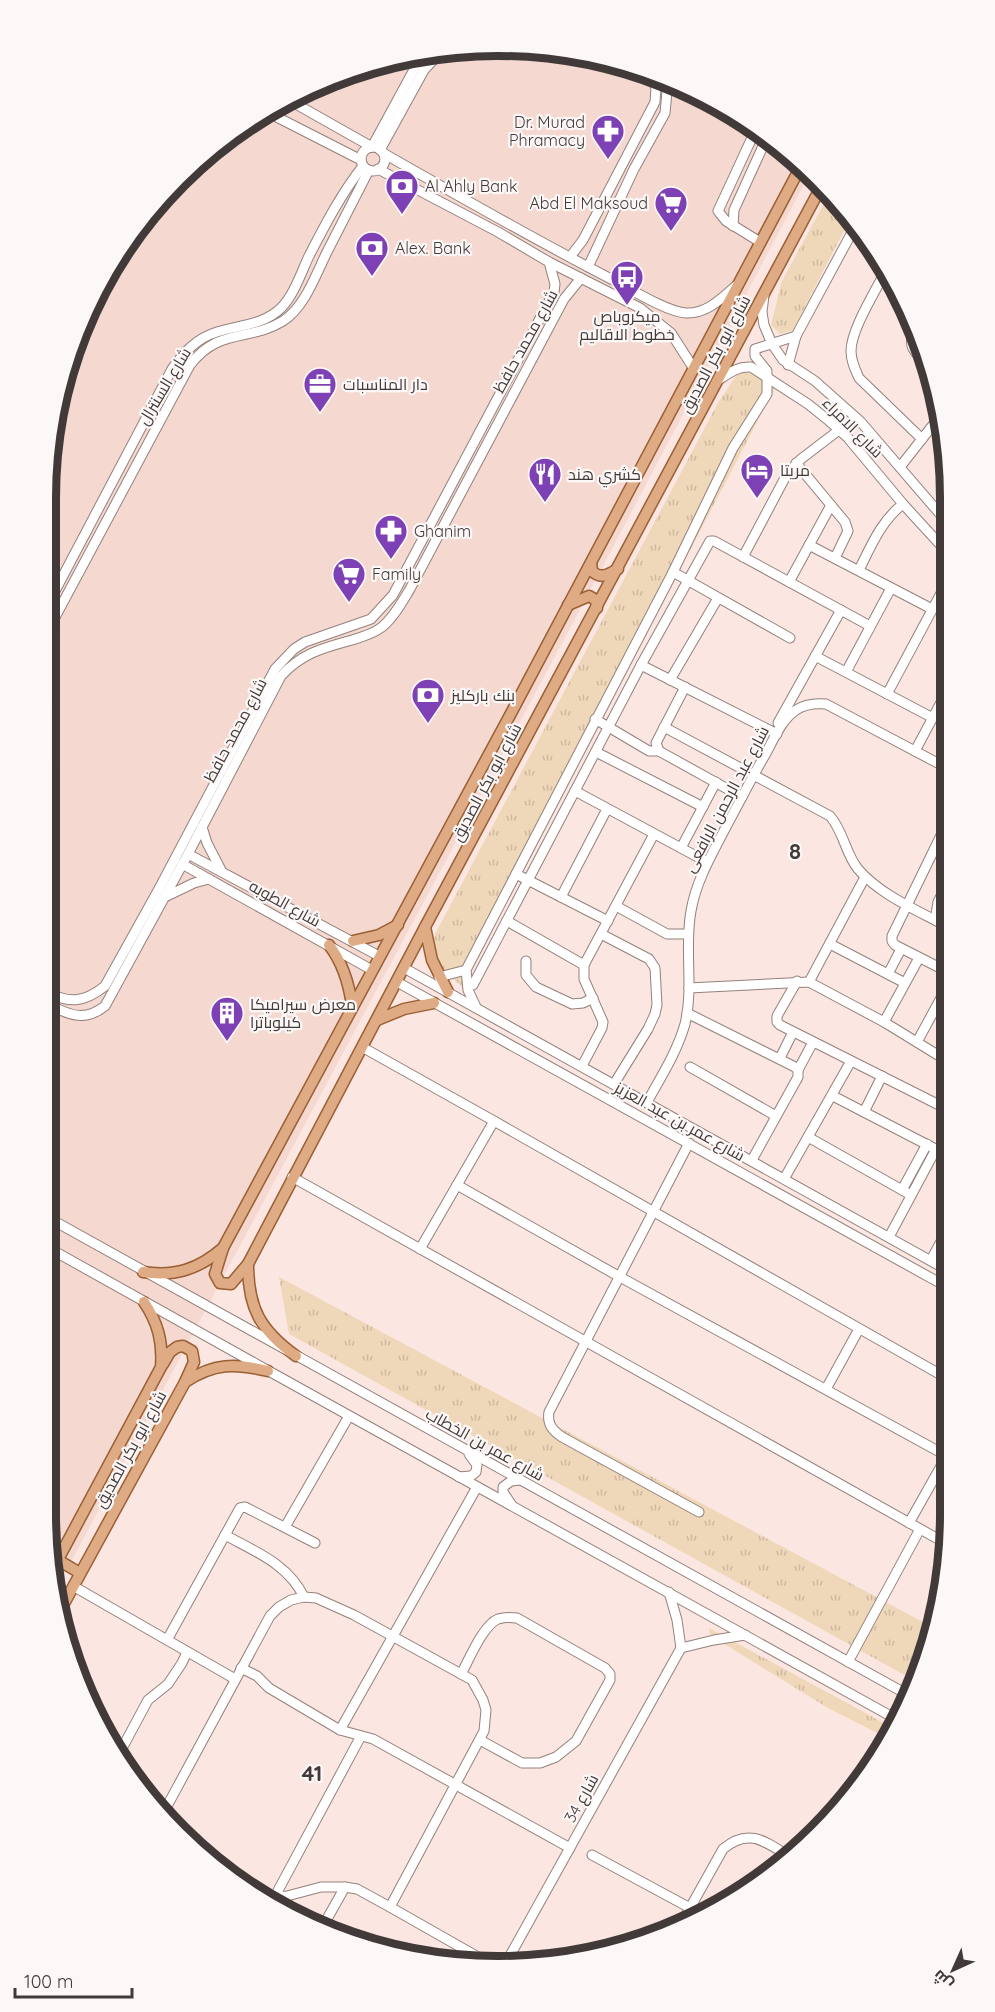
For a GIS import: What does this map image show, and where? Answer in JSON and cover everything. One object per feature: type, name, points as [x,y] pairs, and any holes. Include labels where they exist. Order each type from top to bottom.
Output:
[{"type":"main road","name":"شارع ابو بكر الصديق","points":[[144,1272],[158,1274],[187,1271],[206,1262],[223,1248],[352,1006],[398,925],[797,173]]},
{"type":"main road","name":"شارع ابو بكر الصديق","points":[[248,1264],[425,927],[818,193]]},
{"type":"main road","points":[[591,563],[592,571],[599,576],[605,576],[618,569]]},
{"type":"main road","points":[[568,605],[589,596],[596,600],[597,608]]},
{"type":"main road","points":[[353,941],[379,935],[398,925]]},
{"type":"main road","points":[[425,927],[438,982],[448,992]]},
{"type":"main road","points":[[329,945],[346,977],[352,1006]]},
{"type":"main road","points":[[376,1020],[431,1001]]},
{"type":"main road","points":[[223,1248],[215,1274],[220,1283],[231,1284],[248,1264]]},
{"type":"main road","points":[[248,1264],[248,1286],[253,1308],[264,1327],[278,1343],[296,1356]]},
{"type":"main road","name":"شارع ابو بكر الصديق","points":[[58,1561],[161,1367],[160,1332],[153,1315],[144,1302]]},
{"type":"main road","points":[[161,1367],[170,1352],[177,1347],[188,1348],[194,1356],[194,1362],[185,1382]]},
{"type":"main road","name":"شارع ابو بكر الصديق","points":[[64,1603],[185,1382],[211,1368],[225,1366],[241,1365],[268,1371]]},
{"type":"main road","points":[[58,1565],[80,1573]]},
{"type":"street","points":[[393,118],[424,70],[433,60]]},
{"type":"street","points":[[377,149],[419,63]]},
{"type":"street","points":[[570,257],[583,240],[655,102],[654,84]]},
{"type":"street","points":[[588,267],[634,169],[665,113],[667,89]]},
{"type":"street","points":[[296,104],[503,222],[654,301],[686,313],[695,312],[715,304],[739,284]]},
{"type":"street","points":[[275,116],[368,167],[498,232],[549,262],[640,308],[666,328],[694,369]]},
{"type":"street","points":[[638,135],[650,140]]},
{"type":"street","points":[[752,137],[718,211],[733,226],[760,242]]},
{"type":"street","points":[[733,226],[734,210],[764,145]]},
{"type":"street","points":[[368,167],[384,163],[377,149]]},
{"type":"street","points":[[368,167],[363,152],[377,149]]},
{"type":"street","name":"شارع السنترال","points":[[56,589],[172,369],[184,353],[199,340],[216,332],[261,321],[281,308],[291,294],[344,192],[368,167]]},
{"type":"street","name":"شارع السنترال","points":[[56,615],[190,365],[199,354],[218,341],[271,326],[283,321],[294,312],[356,195],[368,167]]},
{"type":"street","points":[[344,192],[356,195]]},
{"type":"street","points":[[498,232],[503,222]]},
{"type":"street","points":[[788,365],[796,336],[851,234]]},
{"type":"street","name":"شارع محمد حافظ","points":[[56,997],[84,999],[105,986],[275,669],[305,642],[371,619],[383,608],[402,582],[554,292],[554,276],[549,262]]},
{"type":"street","points":[[300,274],[312,280]]},
{"type":"street","name":"شارع محمد حافظ","points":[[56,1007],[76,1015],[89,1016],[105,1006],[281,676],[292,664],[304,656],[318,649],[367,635],[381,627],[390,618],[410,589],[564,299],[581,279]]},
{"type":"street","points":[[881,279],[852,338],[853,365],[859,378],[922,439]]},
{"type":"street","points":[[611,293],[617,282]]},
{"type":"street","name":"شارع الامراء","points":[[764,294],[762,312],[764,325],[772,344],[788,365],[814,381],[838,400],[874,436],[940,514]]},
{"type":"street","points":[[476,1007],[468,990],[466,969],[673,572],[733,448],[764,399],[768,388],[767,371],[756,359],[754,351],[756,347],[796,336]]},
{"type":"street","name":"شارع الامراء","points":[[717,381],[742,367],[750,367],[822,414],[840,430],[940,544]]},
{"type":"street","points":[[764,399],[788,390]]},
{"type":"street","points":[[150,411],[154,417],[161,418]]},
{"type":"street","points":[[900,468],[933,425]]},
{"type":"street","points":[[743,557],[783,480],[796,463],[840,430]]},
{"type":"street","points":[[132,446],[138,447],[142,452]]},
{"type":"street","points":[[467,455],[477,460]]},
{"type":"street","points":[[796,463],[843,518],[848,531],[836,558]]},
{"type":"street","points":[[859,570],[882,525],[903,504]]},
{"type":"street","points":[[789,582],[831,505]]},
{"type":"street","points":[[473,985],[641,665],[710,541],[714,541],[870,626]]},
{"type":"street","points":[[810,545],[932,609]]},
{"type":"street","points":[[673,572],[790,638]]},
{"type":"street","points":[[846,672],[891,588]]},
{"type":"street","points":[[887,694],[940,595]]},
{"type":"street","points":[[670,680],[718,598]]},
{"type":"street","points":[[641,665],[775,733],[841,610]]},
{"type":"street","points":[[815,656],[933,718]]},
{"type":"street","points":[[659,751],[656,743],[685,687]]},
{"type":"street","name":"شارع عبد الرحمن الرافعى","points":[[647,1102],[677,1047],[687,1013],[689,988],[687,934],[695,893],[708,862],[775,733],[795,711],[812,704],[826,704],[940,764]]},
{"type":"street","points":[[915,751],[940,704]]},
{"type":"street","points":[[595,719],[649,751],[659,751],[742,797]]},
{"type":"street","points":[[664,727],[830,816],[843,835],[851,857],[866,877],[885,893],[940,923]]},
{"type":"street","points":[[596,752],[703,807]]},
{"type":"street","points":[[681,848],[716,782]]},
{"type":"street","points":[[575,791],[708,862]]},
{"type":"street","points":[[561,897],[608,808]]},
{"type":"street","points":[[202,827],[210,851],[222,872]]},
{"type":"street","points":[[582,1066],[603,1022],[584,979],[584,965],[654,834]]},
{"type":"street","points":[[940,839],[892,936],[895,945],[940,968]]},
{"type":"street","name":"شارع الطوبه","points":[[188,854],[380,956]]},
{"type":"street","name":"شارع الطوبه","points":[[182,864],[372,970]]},
{"type":"street","points":[[516,873],[608,921]]},
{"type":"street","points":[[809,982],[866,877]]},
{"type":"street","points":[[165,897],[194,883],[209,879]]},
{"type":"street","points":[[935,920],[940,898]]},
{"type":"street","points":[[616,906],[667,933],[687,934]]},
{"type":"street","points":[[507,921],[584,965]]},
{"type":"street","points":[[601,934],[649,959],[655,968],[657,1005],[655,1014],[614,1084]]},
{"type":"street","points":[[346,954],[353,941]]},
{"type":"street","points":[[830,944],[905,983]]},
{"type":"street","points":[[888,974],[902,949]]},
{"type":"street","points":[[884,1022],[919,958]]},
{"type":"street","points":[[526,961],[526,975],[536,987],[572,1004],[583,1003],[593,998]]},
{"type":"street","points":[[404,968],[438,982]]},
{"type":"street","points":[[431,1001],[430,993],[438,982],[466,969],[479,975]]},
{"type":"street","points":[[797,981],[777,1020],[780,1026],[940,1106]]},
{"type":"street","name":"شارع عمر بن عبد العزيز","points":[[397,982],[940,1283]]},
{"type":"street","points":[[689,988],[809,982],[884,1022],[940,1056]]},
{"type":"street","name":"شارع عمر بن عبد العزيز","points":[[448,992],[940,1265]]},
{"type":"street","points":[[917,1042],[940,1000]]},
{"type":"street","points":[[687,1013],[780,1058],[798,1070]]},
{"type":"street","points":[[780,1058],[793,1032]]},
{"type":"street","points":[[752,1161],[798,1077],[798,1070],[813,1042]]},
{"type":"street","points":[[362,1047],[940,1374]]},
{"type":"street","points":[[552,1068],[559,1053]]},
{"type":"street","points":[[784,1179],[851,1061]]},
{"type":"street","points":[[690,1067],[776,1116]]},
{"type":"street","points":[[864,1112],[882,1076]]},
{"type":"street","points":[[833,1096],[940,1152]]},
{"type":"street","points":[[420,1249],[494,1121]]},
{"type":"street","points":[[808,1137],[907,1192]]},
{"type":"street","points":[[689,1143],[585,1341],[549,1412],[548,1420],[562,1437],[699,1512]]},
{"type":"street","points":[[889,1237],[907,1192],[931,1147]]},
{"type":"street","points":[[292,1177],[939,1540]]},
{"type":"street","points":[[457,1185],[826,1389],[940,1449]]},
{"type":"street","points":[[826,1218],[832,1206]]},
{"type":"street","name":"شارع عمر بن الخطاب","points":[[56,1222],[902,1692]]},
{"type":"street","points":[[931,1260],[940,1244]]},
{"type":"street","points":[[56,1252],[891,1716]]},
{"type":"street","points":[[826,1389],[859,1329]]},
{"type":"street","points":[[285,1527],[349,1416]]},
{"type":"street","points":[[459,1477],[471,1476],[476,1472],[477,1465],[469,1453]]},
{"type":"street","points":[[909,1523],[940,1467]]},
{"type":"street","points":[[515,1508],[502,1489],[511,1481],[520,1480]]},
{"type":"street","points":[[340,1730],[477,1487]]},
{"type":"street","points":[[167,1640],[242,1507],[315,1543]]},
{"type":"street","points":[[848,1662],[920,1529]]},
{"type":"street","points":[[225,1535],[283,1568],[299,1586],[304,1597]]},
{"type":"street","points":[[73,1586],[235,1679]]},
{"type":"street","points":[[669,1592],[677,1620],[681,1648],[745,1635]]},
{"type":"street","points":[[167,1808],[270,1616],[285,1604],[304,1597],[316,1598],[354,1615],[472,1680],[483,1700],[486,1720],[480,1740],[390,1907]]},
{"type":"street","points":[[461,1674],[487,1628],[495,1620],[506,1617],[517,1618],[605,1668],[610,1674],[610,1680],[576,1741],[556,1757],[540,1763],[522,1763],[480,1740]]},
{"type":"street","name":"شارع 34","points":[[510,1956],[681,1648]]},
{"type":"street","points":[[122,1747],[148,1700],[168,1684],[187,1652]]},
{"type":"street","points":[[241,1668],[256,1676],[266,1686],[340,1730],[373,1739],[570,1848]]},
{"type":"street","points":[[275,1896],[361,1736]]},
{"type":"street","points":[[687,1914],[723,1849],[731,1842],[742,1838],[753,1838],[764,1841],[782,1852]]},
{"type":"street","points":[[592,1855],[694,1910]]},
{"type":"street","points":[[277,1897],[321,1887],[357,1889],[476,1956]]},
{"type":"street","points":[[325,1922],[345,1887]]},
{"type":"shaded area","points":[[469,56],[526,56],[584,64],[667,89],[719,115],[743,130],[767,147],[806,181],[583,604],[61,1581],[56,1543],[56,469],[59,440],[79,355],[89,328],[115,276],[147,228],[165,206],[206,165],[228,147],[302,101],[355,79],[440,59]]},
{"type":"green space","points":[[825,201],[846,226],[793,330],[780,334],[771,325],[782,281]]},
{"type":"green space","points":[[740,370],[776,386],[462,986],[440,965],[434,954],[435,934],[718,403]]},
{"type":"green space","points":[[279,1277],[925,1623],[908,1677],[289,1334]]},
{"type":"green space","points":[[709,1628],[886,1724],[881,1735],[828,1708],[710,1635]]},
{"type":"place","name":"Dr. Murad Phramacy","points":[[608,160]]},
{"type":"place","name":"Al Ahly Bank","points":[[402,215]]},
{"type":"place","name":"Abd El Maksoud","points":[[671,232]]},
{"type":"place","name":"Alex. Bank","points":[[372,277]]},
{"type":"place","name":"ميكروباص خطوط الاقاليم","points":[[627,306]]},
{"type":"place","name":"دار المناسبات","points":[[320,413]]},
{"type":"place","name":"مريتا","points":[[757,499]]},
{"type":"place","name":"كشري هند","points":[[545,503]]},
{"type":"place","name":"Ghanim","points":[[391,560]]},
{"type":"place","name":"Family","points":[[349,603]]},
{"type":"place","name":"بنك باركليز","points":[[428,724]]},
{"type":"place","name":"معرض سيراميكا كيلوباترا","points":[[227,1042]]},
{"type":"district","name":"8","points":[[795,851]]},
{"type":"district","name":"41","points":[[312,1773]]}]
